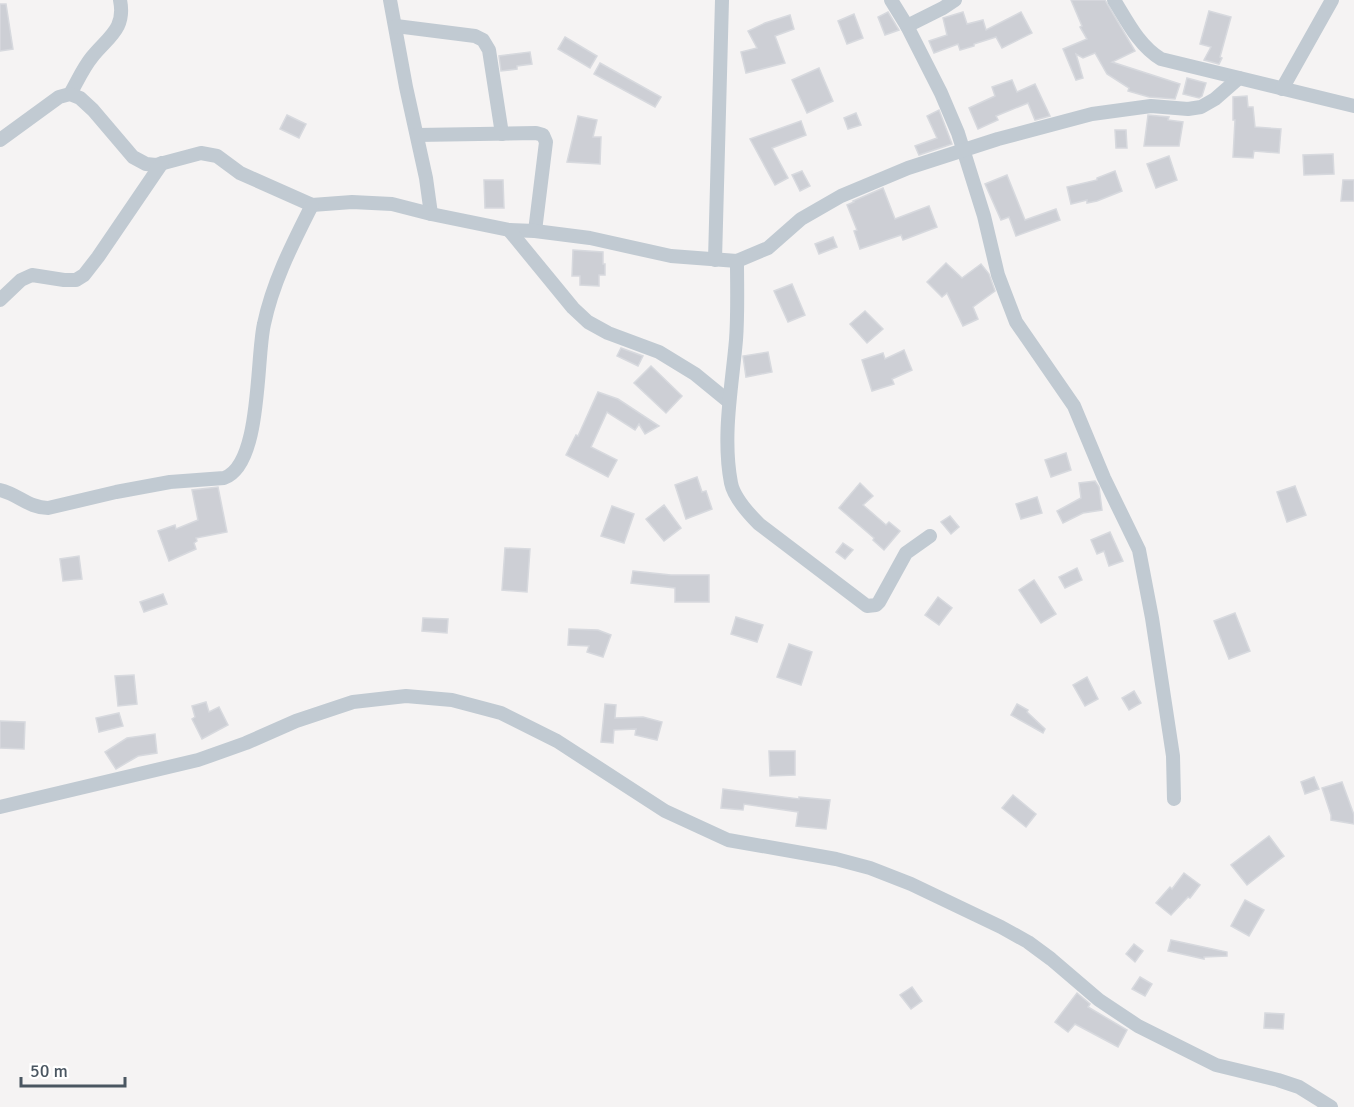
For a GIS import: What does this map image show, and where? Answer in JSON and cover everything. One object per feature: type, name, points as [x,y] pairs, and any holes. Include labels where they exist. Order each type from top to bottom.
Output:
[{"type":"street","points":[[70,94],[91,58],[110,40],[119,25],[122,10],[120,0]]},
{"type":"street","points":[[390,0],[426,178],[430,214]]},
{"type":"street","points":[[714,260],[722,0]]},
{"type":"street","points":[[891,0],[941,93],[964,150],[984,216],[998,275],[1016,322],[1077,412],[1104,478],[1139,550],[1173,756],[1174,799]]},
{"type":"street","points":[[907,26],[956,0]]},
{"type":"street","points":[[1114,0],[1143,44],[1161,59],[1354,106]]},
{"type":"street","points":[[1282,89],[1332,0]]},
{"type":"street","points":[[396,26],[475,36],[483,40],[489,50],[502,134]]},
{"type":"street","points":[[1,139],[59,97],[70,94],[80,98],[133,157],[146,164],[162,163],[208,153],[217,156],[240,173],[312,205],[352,202],[392,204],[509,230],[590,238],[671,256],[737,261],[768,248],[801,219],[841,196],[908,168],[1092,114],[1151,106],[1188,110],[1201,107],[1215,99],[1239,78]]},
{"type":"street","points":[[417,135],[536,133],[543,135],[546,142],[536,231]]},
{"type":"street","points":[[0,300],[21,280],[32,275],[76,280],[84,275],[162,163]]},
{"type":"street","points":[[0,490],[11,493],[37,508],[48,508],[170,482],[231,476],[243,455],[256,415],[264,323],[285,258],[312,205]]},
{"type":"street","points":[[509,230],[573,308],[588,322],[608,333],[659,352],[695,374],[728,401]]},
{"type":"street","points":[[737,261],[736,338],[728,401],[731,485],[746,511],[759,524],[867,606],[876,605],[906,553],[930,536]]},
{"type":"street","points":[[0,807],[198,760],[353,702],[406,696],[452,700],[501,713],[557,741],[665,811],[728,840],[870,867],[911,884],[1028,942],[1051,958],[1099,1000],[1138,1026],[1216,1065],[1299,1087],[1331,1107]]},
{"type":"building","points":[[1071,0],[1105,0],[1135,51],[1112,62],[1180,84],[1175,99],[1149,97],[1128,91],[1129,88],[1107,74],[1095,53],[1083,58],[1076,54],[1083,78],[1076,80],[1063,49],[1087,39],[1080,27],[1082,26]]},
{"type":"building","points":[[0,4],[6,4],[13,49],[0,51]]},
{"type":"building","points":[[1209,11],[1231,17],[1219,64],[1204,60],[1211,47],[1200,44]]},
{"type":"building","points":[[888,12],[899,30],[885,35],[878,17]]},
{"type":"building","points":[[963,12],[967,24],[983,20],[986,30],[1021,12],[1032,33],[1002,48],[996,37],[960,50],[958,44],[934,53],[929,41],[947,35],[943,18]]},
{"type":"building","points":[[854,14],[863,38],[847,44],[838,21]]},
{"type":"building","points":[[790,15],[794,29],[775,36],[785,63],[746,73],[741,52],[757,48],[748,31]]},
{"type":"building","points":[[565,37],[597,56],[590,68],[558,49]]},
{"type":"building","points":[[530,52],[532,64],[501,71],[499,56]]},
{"type":"building","points":[[600,63],[661,97],[655,107],[594,74]]},
{"type":"building","points":[[819,68],[833,101],[807,113],[792,80]]},
{"type":"building","points":[[1187,78],[1206,83],[1202,96],[1199,98],[1183,94]]},
{"type":"building","points":[[1012,80],[1017,92],[1035,84],[1050,116],[1035,120],[1028,103],[996,116],[998,120],[978,129],[969,108],[995,96],[992,87]]},
{"type":"building","points":[[1247,96],[1248,107],[1253,107],[1255,127],[1281,129],[1279,153],[1254,151],[1253,158],[1233,157],[1235,120],[1233,120],[1233,97]]},
{"type":"building","points":[[939,110],[952,144],[919,155],[915,146],[937,138],[927,116]]},
{"type":"building","points":[[856,113],[861,125],[848,129],[844,118]]},
{"type":"building","points":[[287,115],[306,124],[299,138],[280,129]]},
{"type":"building","points":[[1148,115],[1169,117],[1168,120],[1183,122],[1179,146],[1144,146]]},
{"type":"building","points":[[578,116],[597,120],[593,137],[601,137],[600,164],[567,162]]},
{"type":"building","points":[[801,121],[806,135],[772,148],[788,178],[775,185],[750,139]]},
{"type":"building","points":[[1115,130],[1126,130],[1127,148],[1116,148]]},
{"type":"building","points":[[1333,154],[1334,174],[1304,175],[1303,155]]},
{"type":"building","points":[[1169,156],[1177,180],[1156,188],[1147,164]]},
{"type":"building","points":[[802,171],[810,186],[800,191],[792,175]]},
{"type":"building","points":[[1115,171],[1122,191],[1097,201],[1087,203],[1087,200],[1071,204],[1067,187],[1097,180]]},
{"type":"building","points":[[1007,175],[1025,220],[1056,209],[1060,220],[1016,236],[1009,217],[1001,220],[985,184]]},
{"type":"building","points":[[484,180],[503,180],[504,208],[485,208]]},
{"type":"building","points":[[1343,180],[1354,180],[1354,201],[1341,201]]},
{"type":"building","points":[[883,188],[895,219],[929,206],[937,227],[903,240],[901,235],[860,249],[854,231],[857,230],[847,205]]},
{"type":"building","points":[[833,237],[837,247],[819,254],[815,244]]},
{"type":"building","points":[[573,250],[603,252],[605,275],[599,275],[599,286],[580,285],[580,276],[572,276]]},
{"type":"building","points":[[946,263],[962,278],[981,264],[989,274],[995,291],[973,307],[978,319],[963,326],[947,293],[942,297],[927,282]]},
{"type":"building","points":[[792,284],[805,315],[788,322],[774,291]]},
{"type":"building","points":[[865,311],[883,329],[867,343],[850,324]]},
{"type":"building","points":[[621,348],[643,356],[638,366],[617,356]]},
{"type":"building","points":[[904,350],[912,370],[892,379],[894,384],[872,391],[862,360],[883,353],[885,359]]},
{"type":"building","points":[[768,352],[772,372],[746,377],[743,356]]},
{"type":"building","points":[[651,366],[682,396],[666,413],[634,383]]},
{"type":"building","points":[[598,392],[618,399],[659,426],[645,434],[639,424],[635,430],[607,412],[591,447],[617,460],[608,477],[566,455],[576,435],[578,436]]},
{"type":"building","points":[[1066,453],[1071,470],[1051,477],[1045,460]]},
{"type":"building","points":[[697,477],[702,492],[706,491],[712,509],[686,519],[675,485]]},
{"type":"building","points":[[1095,481],[1099,487],[1102,510],[1083,513],[1063,523],[1057,511],[1081,498],[1079,483]]},
{"type":"building","points":[[860,483],[873,496],[863,505],[886,525],[889,522],[900,531],[884,550],[873,540],[874,538],[839,508]]},
{"type":"building","points":[[1295,486],[1306,515],[1287,522],[1277,492]]},
{"type":"building","points":[[218,487],[227,532],[196,538],[197,541],[194,543],[196,549],[169,561],[158,531],[175,525],[176,529],[198,520],[192,490]]},
{"type":"building","points":[[1037,497],[1042,513],[1021,519],[1016,504]]},
{"type":"building","points":[[664,505],[681,528],[664,541],[646,519]]},
{"type":"building","points":[[612,506],[634,514],[624,543],[601,536]]},
{"type":"building","points":[[950,516],[959,527],[951,534],[941,522]]},
{"type":"building","points":[[1110,532],[1123,561],[1109,566],[1104,551],[1097,554],[1091,540]]},
{"type":"building","points":[[843,543],[853,550],[845,559],[836,552]]},
{"type":"building","points":[[505,548],[530,549],[527,592],[502,590]]},
{"type":"building","points":[[79,556],[82,579],[63,581],[60,559]]},
{"type":"building","points":[[1077,568],[1082,580],[1065,588],[1059,577]]},
{"type":"building","points":[[633,571],[671,575],[709,575],[709,602],[675,602],[675,588],[631,583]]},
{"type":"building","points":[[1034,580],[1056,614],[1041,623],[1019,590]]},
{"type":"building","points":[[163,594],[167,604],[144,612],[140,602]]},
{"type":"building","points":[[938,597],[952,608],[939,625],[925,615]]},
{"type":"building","points":[[1235,613],[1250,651],[1229,659],[1214,621]]},
{"type":"building","points":[[736,617],[763,625],[757,642],[731,634]]},
{"type":"building","points":[[423,618],[448,619],[447,633],[422,631]]},
{"type":"building","points":[[569,629],[598,630],[611,635],[603,657],[587,652],[589,646],[568,645]]},
{"type":"building","points":[[789,644],[812,652],[801,685],[777,677]]},
{"type":"building","points":[[134,675],[137,704],[118,706],[115,676]]},
{"type":"building","points":[[1087,677],[1098,699],[1085,706],[1073,685]]},
{"type":"building","points":[[1134,691],[1141,703],[1129,710],[1122,698]]},
{"type":"building","points":[[206,702],[209,712],[219,707],[228,725],[202,739],[192,719],[195,717],[192,706]]},
{"type":"building","points":[[605,704],[616,705],[615,718],[643,717],[662,722],[657,740],[635,735],[636,729],[614,730],[613,743],[601,742]]},
{"type":"building","points":[[1017,704],[1028,710],[1027,712],[1045,729],[1043,733],[1011,715]]},
{"type":"building","points":[[119,713],[123,726],[99,732],[96,718]]},
{"type":"building","points":[[0,721],[25,722],[24,749],[0,748]]},
{"type":"building","points":[[155,734],[157,753],[138,756],[116,769],[105,752],[127,738]]},
{"type":"building","points":[[769,751],[795,751],[795,775],[770,776]]},
{"type":"building","points":[[1314,777],[1319,789],[1305,794],[1301,782]]},
{"type":"building","points":[[1342,782],[1354,815],[1354,824],[1331,820],[1322,788]]},
{"type":"building","points":[[723,789],[799,799],[799,797],[830,800],[826,829],[796,826],[798,812],[744,804],[743,810],[721,808]]},
{"type":"building","points":[[1013,795],[1036,814],[1026,827],[1002,808]]},
{"type":"building","points":[[1269,836],[1284,856],[1247,885],[1231,865]]},
{"type":"building","points":[[1184,873],[1200,885],[1190,898],[1188,897],[1171,915],[1156,903],[1170,887],[1172,889]]},
{"type":"building","points":[[1245,900],[1264,910],[1249,936],[1231,926]]},
{"type":"building","points":[[1171,940],[1227,952],[1227,956],[1204,957],[1204,959],[1168,951]]},
{"type":"building","points":[[1134,944],[1143,951],[1135,962],[1126,954]]},
{"type":"building","points":[[1140,977],[1152,984],[1145,996],[1132,989]]},
{"type":"building","points":[[912,987],[922,1001],[911,1009],[900,995]]},
{"type":"building","points":[[1077,993],[1090,1004],[1088,1007],[1127,1030],[1118,1047],[1075,1024],[1068,1032],[1055,1022]]},
{"type":"building","points":[[1265,1013],[1284,1014],[1283,1029],[1264,1028]]}]
